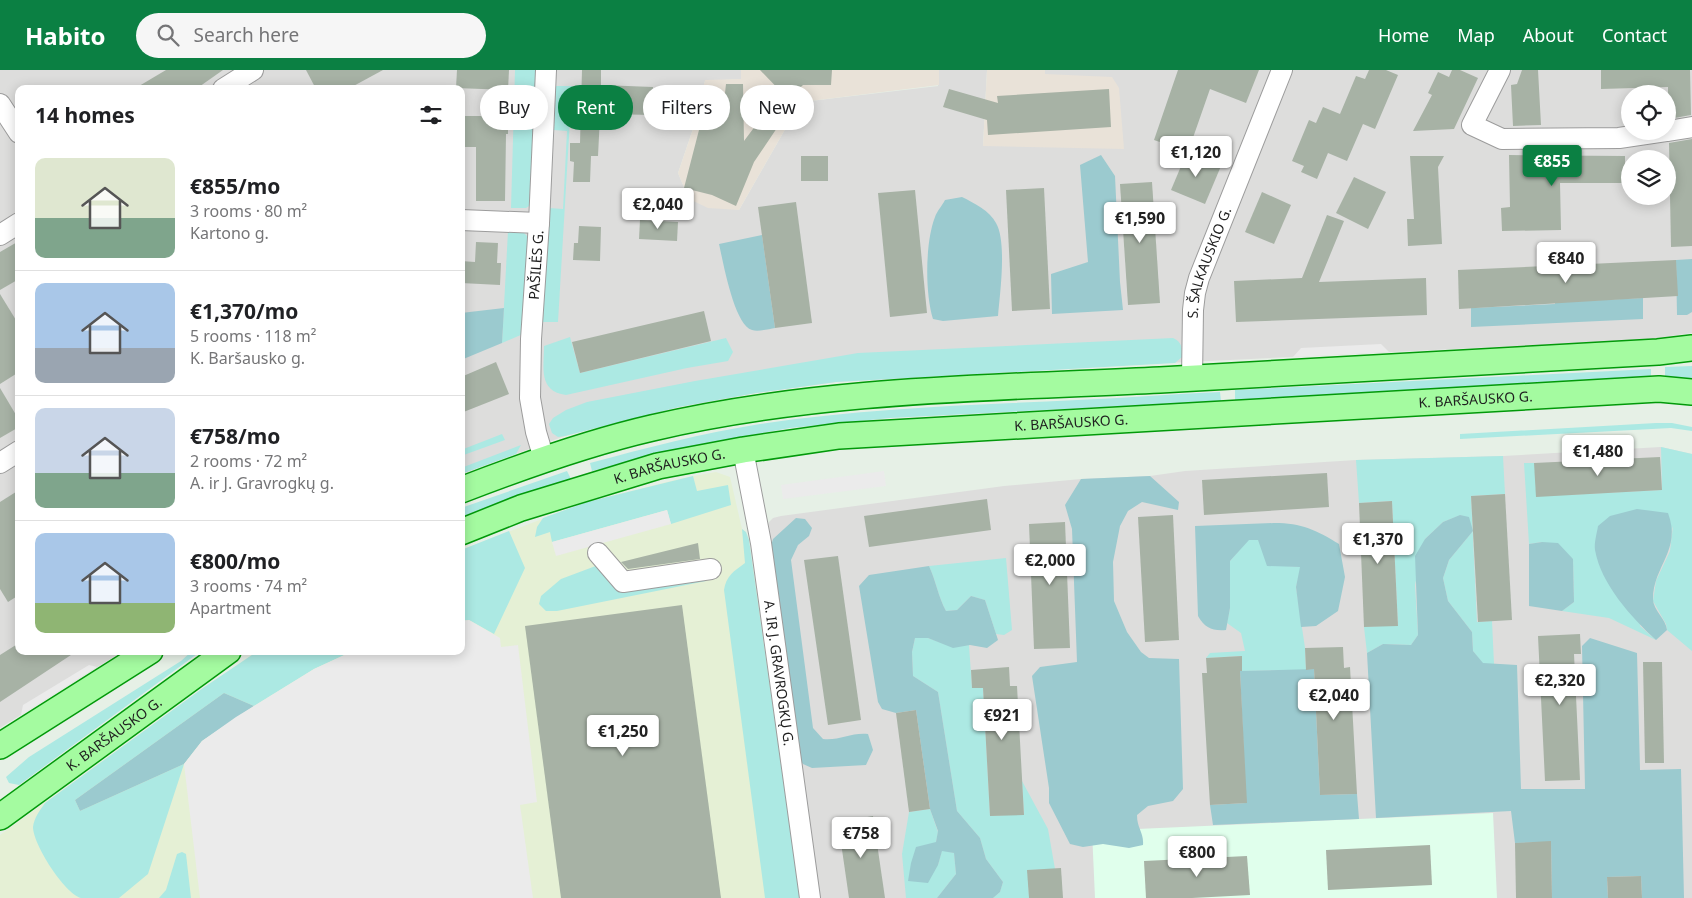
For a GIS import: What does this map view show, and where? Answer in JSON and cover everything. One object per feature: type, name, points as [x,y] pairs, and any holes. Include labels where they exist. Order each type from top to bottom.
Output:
[{"type":"main road","points":[[465,489],[544,459],[651,428],[771,406],[819,400],[939,391],[1658,352],[1692,348]]},
{"type":"main road","name":"K. BARŠAUSKO G.","points":[[465,530],[521,508],[658,466],[743,450],[849,436],[1659,389],[1692,392]]},
{"type":"main road","points":[[0,746],[144,655]]},
{"type":"main road","name":"K. BARŠAUSKO G.","points":[[0,817],[223,655]]},
{"type":"street","points":[[229,85],[253,70]]},
{"type":"street","name":"PAŠILĖS G.","points":[[544,459],[536,432],[530,398],[531,339],[539,223],[546,70]]},
{"type":"street","name":"S. ŠALKAUSKIO G.","points":[[1192,378],[1193,310],[1199,278],[1282,70]]},
{"type":"street","points":[[1500,70],[1472,125],[1502,139],[1621,138]]},
{"type":"street","points":[[0,104],[15,126]]},
{"type":"street","points":[[1676,130],[1692,127]]},
{"type":"street","points":[[465,220],[539,223]]},
{"type":"street","points":[[0,235],[15,226]]},
{"type":"street","name":"A. IR J. GRAVROGKŲ G.","points":[[743,450],[761,543],[810,898]]},
{"type":"street","points":[[0,463],[15,454]]},
{"type":"street","points":[[598,553],[623,582],[711,570]]},
{"type":"shaded area","points":[[0,70],[741,70],[741,79],[705,81],[704,85],[643,85],[643,130],[693,130],[678,173],[689,199],[739,210],[785,130],[814,130],[814,101],[938,86],[939,70],[987,70],[983,146],[1044,74],[1045,70],[1692,70],[1692,333],[1642,340],[1146,364],[836,382],[756,393],[679,407],[600,426],[565,436],[465,473],[465,85],[15,85],[15,655],[117,655],[0,728]]},
{"type":"shaded area","points":[[515,70],[537,70],[536,85],[515,85]]},
{"type":"shaded area","points":[[741,70],[939,70],[939,85],[814,101],[814,85],[740,85],[740,130],[785,130],[739,210],[708,208],[689,199],[678,173],[693,130],[730,130],[730,85],[704,85],[705,80],[741,79]]},
{"type":"shaded area","points":[[987,70],[1045,70],[1045,74],[1112,77],[1119,88],[1124,149],[983,146]]},
{"type":"shaded area","points":[[556,86],[558,86],[558,130],[569,130],[558,322],[543,322],[549,208],[563,209],[567,131],[554,130]]},
{"type":"shaded area","points":[[513,130],[533,130],[529,206],[526,208],[511,208]]},
{"type":"shaded area","points":[[1101,155],[1115,176],[1123,310],[1052,314],[1051,274],[1088,262],[1080,165]]},
{"type":"shaded area","points":[[962,197],[990,215],[996,223],[999,232],[1002,268],[998,316],[943,321],[933,319],[930,308],[927,282],[929,240],[935,217],[945,200]]},
{"type":"shaded area","points":[[508,231],[523,232],[527,236],[529,243],[523,334],[502,343]]},
{"type":"shaded area","points":[[762,235],[775,328],[754,331],[746,326],[735,305],[726,277],[719,244]]},
{"type":"shaded area","points":[[1692,259],[1692,312],[1687,315],[1677,315],[1676,260]]},
{"type":"shaded area","points":[[1554,266],[1581,301],[1643,298],[1643,319],[1471,327],[1471,308],[1555,304]]},
{"type":"shaded area","points":[[504,308],[502,343],[465,358],[465,313]]},
{"type":"shaded area","points":[[570,337],[580,373],[726,338],[733,352],[728,361],[687,368],[566,395],[557,393],[547,384],[544,377],[544,346]]},
{"type":"shaded area","points":[[1173,338],[1180,343],[1182,350],[1182,357],[1175,363],[836,382],[756,393],[679,407],[565,436],[558,437],[552,433],[549,424],[553,418],[566,410],[587,402],[858,353]]},
{"type":"shaded area","points":[[1381,344],[1389,352],[1293,357],[1301,348]]},
{"type":"shaded area","points":[[1692,366],[1692,379],[1665,377],[1665,367]]},
{"type":"shaded area","points":[[1651,369],[1651,376],[1235,400],[1235,390]]},
{"type":"shaded area","points":[[1220,392],[1221,401],[890,418],[790,428],[696,445],[592,471],[590,463],[653,446],[717,432],[760,424],[839,414]]},
{"type":"shaded area","points":[[1672,423],[1692,427],[1692,431],[1671,428],[1460,439],[1460,434]]},
{"type":"shaded area","points":[[502,434],[505,440],[465,455],[465,448]]},
{"type":"shaded area","points":[[521,445],[516,454],[465,473],[465,466]]},
{"type":"shaded area","points":[[1661,447],[1692,454],[1692,898],[816,898],[763,536],[769,522],[773,518],[1004,486],[1081,479],[1150,476],[1185,471],[1356,460],[1503,456]]},
{"type":"shaded area","points":[[1661,447],[1692,454],[1692,651],[1667,630],[1666,624],[1653,601],[1656,581],[1670,551],[1673,526],[1640,626],[1656,640],[1609,618],[1562,611],[1574,602],[1573,559],[1542,542],[1529,544],[1524,463],[1534,463],[1566,495],[1662,490]]},
{"type":"shaded area","points":[[1503,456],[1505,494],[1471,496],[1473,531],[1461,515],[1443,522],[1425,539],[1415,585],[1418,635],[1411,645],[1383,644],[1367,653],[1364,627],[1398,625],[1392,501],[1359,503],[1356,460]]},
{"type":"shaded area","points":[[567,471],[571,479],[465,516],[465,507]]},
{"type":"shaded area","points":[[884,471],[886,486],[783,499],[781,485]]},
{"type":"shaded area","points":[[716,472],[730,477],[742,529],[746,532],[749,540],[800,898],[0,898],[0,835],[203,688],[252,655],[465,655],[465,548],[587,502],[683,478]]},
{"type":"shaded area","points":[[693,476],[697,491],[728,485],[731,505],[671,524],[667,510],[552,542],[550,532],[535,537],[537,527],[543,518],[587,502]]},
{"type":"shaded area","points":[[1150,476],[1179,502],[1178,510],[1142,502],[1128,511],[1120,526],[1113,562],[1114,601],[1127,632],[1141,652],[1149,658],[1179,659],[1183,789],[1173,801],[1148,806],[1137,815],[1143,845],[1129,848],[1103,844],[1083,847],[1070,844],[1049,803],[1049,788],[1032,676],[1040,667],[1077,662],[1072,529],[1065,505],[1081,479]]},
{"type":"shaded area","points":[[1637,509],[1668,513],[1671,526],[1672,537],[1657,577],[1653,599],[1667,630],[1656,640],[1618,599],[1598,563],[1595,550],[1598,526],[1610,516]]},
{"type":"shaded area","points":[[667,510],[671,524],[556,556],[552,542]]},
{"type":"shaded area","points":[[1460,515],[1469,517],[1473,531],[1449,560],[1443,578],[1448,601],[1472,632],[1473,651],[1483,663],[1517,665],[1521,789],[1585,789],[1582,646],[1590,638],[1637,653],[1640,770],[1681,769],[1684,898],[1642,898],[1641,876],[1607,877],[1608,898],[1552,898],[1551,842],[1515,843],[1511,811],[1376,818],[1367,653],[1383,644],[1411,645],[1418,635],[1415,556],[1425,539],[1443,522]]},
{"type":"shaded area","points":[[796,518],[805,519],[812,528],[809,536],[798,545],[791,560],[813,728],[823,739],[868,734],[873,750],[866,765],[812,768],[803,764],[797,755],[770,550],[773,539]]},
{"type":"shaded area","points":[[1293,524],[1308,528],[1339,544],[1345,577],[1338,611],[1316,626],[1301,627],[1296,587],[1300,567],[1267,566],[1258,540],[1249,540],[1230,561],[1230,608],[1226,630],[1217,630],[1206,626],[1198,616],[1195,526]]},
{"type":"shaded area","points":[[742,529],[746,532],[749,540],[800,898],[765,898],[724,590],[729,577],[745,563]]},
{"type":"shaded area","points":[[509,531],[525,568],[494,634],[469,620],[465,620],[465,548]]},
{"type":"shaded area","points":[[1473,531],[1477,622],[1492,621],[1494,664],[1483,664],[1473,651],[1472,632],[1448,601],[1443,578],[1449,560]]},
{"type":"shaded area","points":[[1248,540],[1258,540],[1287,566],[1301,567],[1296,587],[1305,648],[1306,670],[1242,671],[1241,656],[1206,658],[1210,653],[1245,651],[1241,633],[1227,623],[1230,608],[1230,561]]},
{"type":"shaded area","points":[[1542,542],[1558,543],[1573,559],[1574,602],[1562,611],[1529,606],[1529,544]]},
{"type":"shaded area","points":[[1006,558],[1012,630],[1004,635],[996,634],[985,600],[971,596],[957,610],[946,611],[929,566]]},
{"type":"shaded area","points":[[601,564],[622,588],[706,576],[706,581],[557,611],[546,611],[539,604],[541,596],[561,579]]},
{"type":"shaded area","points":[[929,566],[946,611],[957,610],[971,596],[985,600],[998,640],[987,648],[970,645],[953,648],[928,638],[915,638],[912,652],[913,676],[938,692],[957,811],[980,838],[986,859],[1003,882],[1000,892],[993,898],[937,898],[956,874],[954,853],[942,851],[938,865],[928,883],[908,881],[916,847],[936,842],[938,831],[930,809],[916,710],[896,713],[882,709],[878,702],[859,586],[869,575]]},
{"type":"shaded area","points":[[465,620],[469,620],[500,638],[501,647],[518,645],[537,802],[520,805],[533,898],[200,898],[184,764],[202,741],[236,717],[314,669],[344,655],[465,655]]},
{"type":"shaded area","points":[[915,638],[928,638],[953,647],[969,645],[972,688],[983,688],[990,816],[1024,814],[1022,781],[1048,829],[1055,869],[1028,870],[1029,898],[993,898],[1000,892],[1003,882],[986,859],[980,838],[957,811],[938,692],[913,676],[912,652]]},
{"type":"shaded area","points":[[188,655],[196,655],[19,785],[9,783],[6,777],[29,757]]},
{"type":"shaded area","points":[[252,655],[344,655],[314,669],[254,706],[224,693],[75,800],[80,811],[184,764],[148,874],[119,898],[81,898],[74,894],[58,878],[38,845],[33,827],[38,814],[45,803],[203,688]]},
{"type":"shaded area","points":[[89,665],[97,667],[21,715],[23,705]]},
{"type":"shaded area","points":[[1314,669],[1320,795],[1357,794],[1359,819],[1213,825],[1210,805],[1246,803],[1240,671]]},
{"type":"shaded area","points":[[224,693],[254,706],[202,741],[184,764],[80,811],[75,800]]},
{"type":"shaded area","points":[[930,809],[938,832],[936,842],[938,865],[942,850],[954,853],[956,874],[937,898],[906,898],[902,854],[909,812]]},
{"type":"shaded area","points":[[1493,813],[1497,898],[1095,898],[1092,831]]},
{"type":"shaded area","points":[[182,852],[186,854],[191,898],[159,898],[166,890],[177,854]]},
{"type":"building","points":[[166,70],[223,70],[202,85],[141,85]]},
{"type":"building","points":[[306,70],[383,70],[355,85],[314,85]]},
{"type":"building","points":[[457,70],[509,70],[508,85],[480,85],[480,89],[465,88],[465,85],[456,85]]},
{"type":"building","points":[[582,70],[601,70],[601,85],[582,85]]},
{"type":"building","points":[[760,70],[832,70],[831,85],[774,85]]},
{"type":"building","points":[[1178,70],[1259,70],[1246,103],[1210,89],[1188,152],[1154,140]]},
{"type":"building","points":[[1369,70],[1386,70],[1398,75],[1375,129],[1363,124],[1347,161],[1328,153],[1317,179],[1301,172],[1304,166],[1292,161],[1309,120],[1316,123],[1323,107],[1340,114],[1356,76],[1365,79]]},
{"type":"building","points":[[1452,70],[1460,70],[1478,78],[1454,129],[1413,131],[1432,95],[1428,93],[1438,72],[1449,77]]},
{"type":"building","points":[[1522,70],[1538,70],[1541,125],[1513,126],[1511,85],[1517,84]]},
{"type":"building","points":[[1601,70],[1690,70],[1691,115],[1676,118],[1676,85],[1621,85],[1621,88],[1601,89]]},
{"type":"building","points":[[743,84],[740,85],[740,130],[744,130],[744,141],[752,130],[776,130],[754,162],[736,206],[712,195],[684,188],[699,130],[730,130],[730,85],[726,85]]},
{"type":"building","points":[[633,86],[643,87],[643,115],[633,115]]},
{"type":"building","points":[[949,89],[998,103],[997,96],[1109,89],[1111,127],[988,135],[987,120],[943,107]]},
{"type":"building","points":[[465,116],[480,116],[480,130],[508,130],[508,134],[506,134],[505,201],[476,201],[476,147],[465,147]]},
{"type":"building","points":[[580,130],[599,130],[598,156],[591,156],[590,182],[573,182],[574,162],[570,161],[570,143],[580,143]]},
{"type":"building","points":[[1692,139],[1692,246],[1671,247],[1670,205],[1676,205],[1676,150],[1669,150],[1669,143]]},
{"type":"building","points":[[1187,152],[1221,166],[1205,204],[1171,190]]},
{"type":"building","points":[[1509,155],[1621,156],[1621,183],[1560,183],[1561,230],[1502,231],[1501,208],[1510,207]]},
{"type":"building","points":[[801,156],[828,156],[828,181],[801,181]]},
{"type":"building","points":[[1410,156],[1444,156],[1438,167],[1442,244],[1408,246],[1407,219],[1414,219]]},
{"type":"building","points":[[1354,177],[1386,192],[1368,229],[1336,213]]},
{"type":"building","points":[[1152,182],[1160,303],[1128,305],[1120,184]]},
{"type":"building","points":[[1044,188],[1050,309],[1012,311],[1006,190]]},
{"type":"building","points":[[915,190],[927,313],[890,317],[878,193]]},
{"type":"building","points":[[1262,192],[1291,205],[1274,244],[1245,232]]},
{"type":"building","points":[[796,202],[812,323],[775,328],[758,207]]},
{"type":"building","points":[[1327,215],[1344,221],[1319,282],[1426,278],[1427,315],[1236,322],[1234,281],[1302,278]]},
{"type":"building","points":[[640,220],[678,222],[677,241],[639,239]]},
{"type":"building","points":[[579,226],[601,227],[600,261],[573,260],[574,243],[578,243]]},
{"type":"building","points":[[476,242],[498,243],[497,263],[501,263],[500,285],[465,283],[465,261],[475,262]]},
{"type":"building","points":[[15,243],[15,281],[0,290],[0,252]]},
{"type":"building","points":[[1676,260],[1678,296],[1459,309],[1458,270]]},
{"type":"building","points":[[0,294],[15,318],[15,375],[0,384]]},
{"type":"building","points":[[704,311],[711,341],[580,373],[572,342]]},
{"type":"building","points":[[496,362],[509,394],[465,411],[465,375]]},
{"type":"building","points":[[0,388],[15,413],[15,429],[0,438]]},
{"type":"building","points":[[1660,457],[1662,490],[1536,497],[1534,463]]},
{"type":"building","points":[[1327,473],[1329,507],[1204,515],[1202,480]]},
{"type":"building","points":[[15,493],[15,598],[8,602],[0,589],[0,502]]},
{"type":"building","points":[[1505,494],[1512,620],[1478,622],[1471,496]]},
{"type":"building","points":[[987,499],[991,530],[869,547],[864,516]]},
{"type":"building","points":[[1392,501],[1398,626],[1364,627],[1359,503]]},
{"type":"building","points":[[1173,515],[1179,640],[1145,642],[1138,517]]},
{"type":"building","points":[[1065,522],[1070,648],[1034,649],[1029,524]]},
{"type":"building","points":[[698,543],[700,559],[628,569],[621,562]]},
{"type":"building","points":[[838,556],[861,720],[828,725],[804,560]]},
{"type":"building","points":[[682,605],[721,898],[561,898],[525,626]]},
{"type":"building","points":[[1580,634],[1581,654],[1574,654],[1580,780],[1545,781],[1538,636]]},
{"type":"building","points":[[15,646],[15,655],[71,655],[0,702],[0,655]]},
{"type":"building","points":[[1343,647],[1344,668],[1350,667],[1357,794],[1320,795],[1314,669],[1306,670],[1305,648]]},
{"type":"building","points":[[1242,656],[1242,671],[1240,671],[1247,803],[1210,805],[1202,673],[1207,673],[1206,658]]},
{"type":"building","points":[[1643,662],[1662,662],[1664,763],[1645,763]]},
{"type":"building","points":[[1009,667],[1010,686],[1017,686],[1024,815],[990,816],[983,688],[972,688],[971,670]]},
{"type":"building","points":[[916,710],[930,809],[909,812],[896,713]]},
{"type":"building","points":[[873,816],[885,898],[849,898],[838,822]]},
{"type":"building","points":[[1551,841],[1552,898],[1516,898],[1515,843]]},
{"type":"building","points":[[1430,845],[1432,885],[1328,890],[1326,850]]},
{"type":"building","points":[[1247,856],[1250,895],[1146,898],[1144,861]]},
{"type":"building","points":[[1061,868],[1063,898],[1029,898],[1027,870]]},
{"type":"building","points":[[1641,876],[1642,898],[1608,898],[1607,877]]}]
